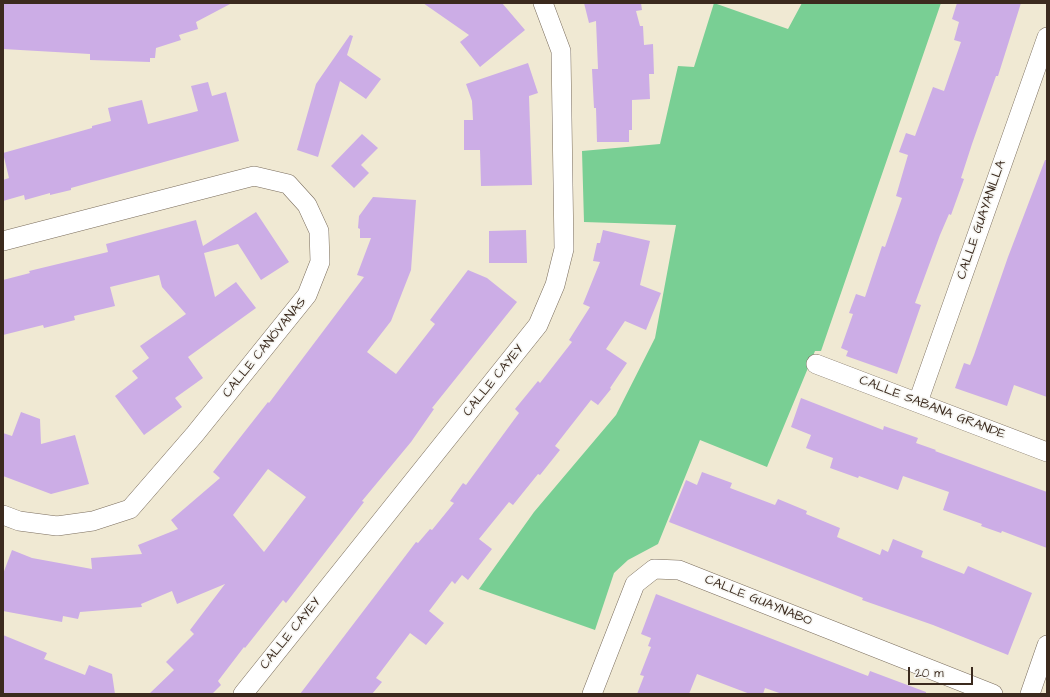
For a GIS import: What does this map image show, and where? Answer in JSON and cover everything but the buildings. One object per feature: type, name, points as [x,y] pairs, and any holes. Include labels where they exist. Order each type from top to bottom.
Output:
[{"type":"street","name":"CALLE CAYEY","points":[[243,694],[538,325],[555,285],[564,249],[561,51],[544,3]]},
{"type":"street","name":"CALLE GUAYANILLA","points":[[918,402],[1047,37]]},
{"type":"street","name":"CALLE CANÓVANAS","points":[[3,241],[254,176],[288,184],[307,205],[319,231],[320,262],[307,296],[195,434],[130,509],[93,521],[57,526],[19,521],[3,514]]},
{"type":"street","name":"CALLE SABANA GRANDE","points":[[816,364],[1047,452]]},
{"type":"street","name":"CALLE GUAYNABO","points":[[592,694],[635,584],[654,569],[679,570],[993,694]]},
{"type":"street","points":[[1030,694],[1047,645]]},
{"type":"green space","points":[[714,3],[788,29],[802,3],[941,3],[821,351],[815,351],[767,467],[700,440],[658,544],[628,560],[614,573],[595,630],[479,589],[534,512],[616,415],[655,338],[676,225],[584,222],[582,151],[660,144],[678,66],[694,67]]}]
